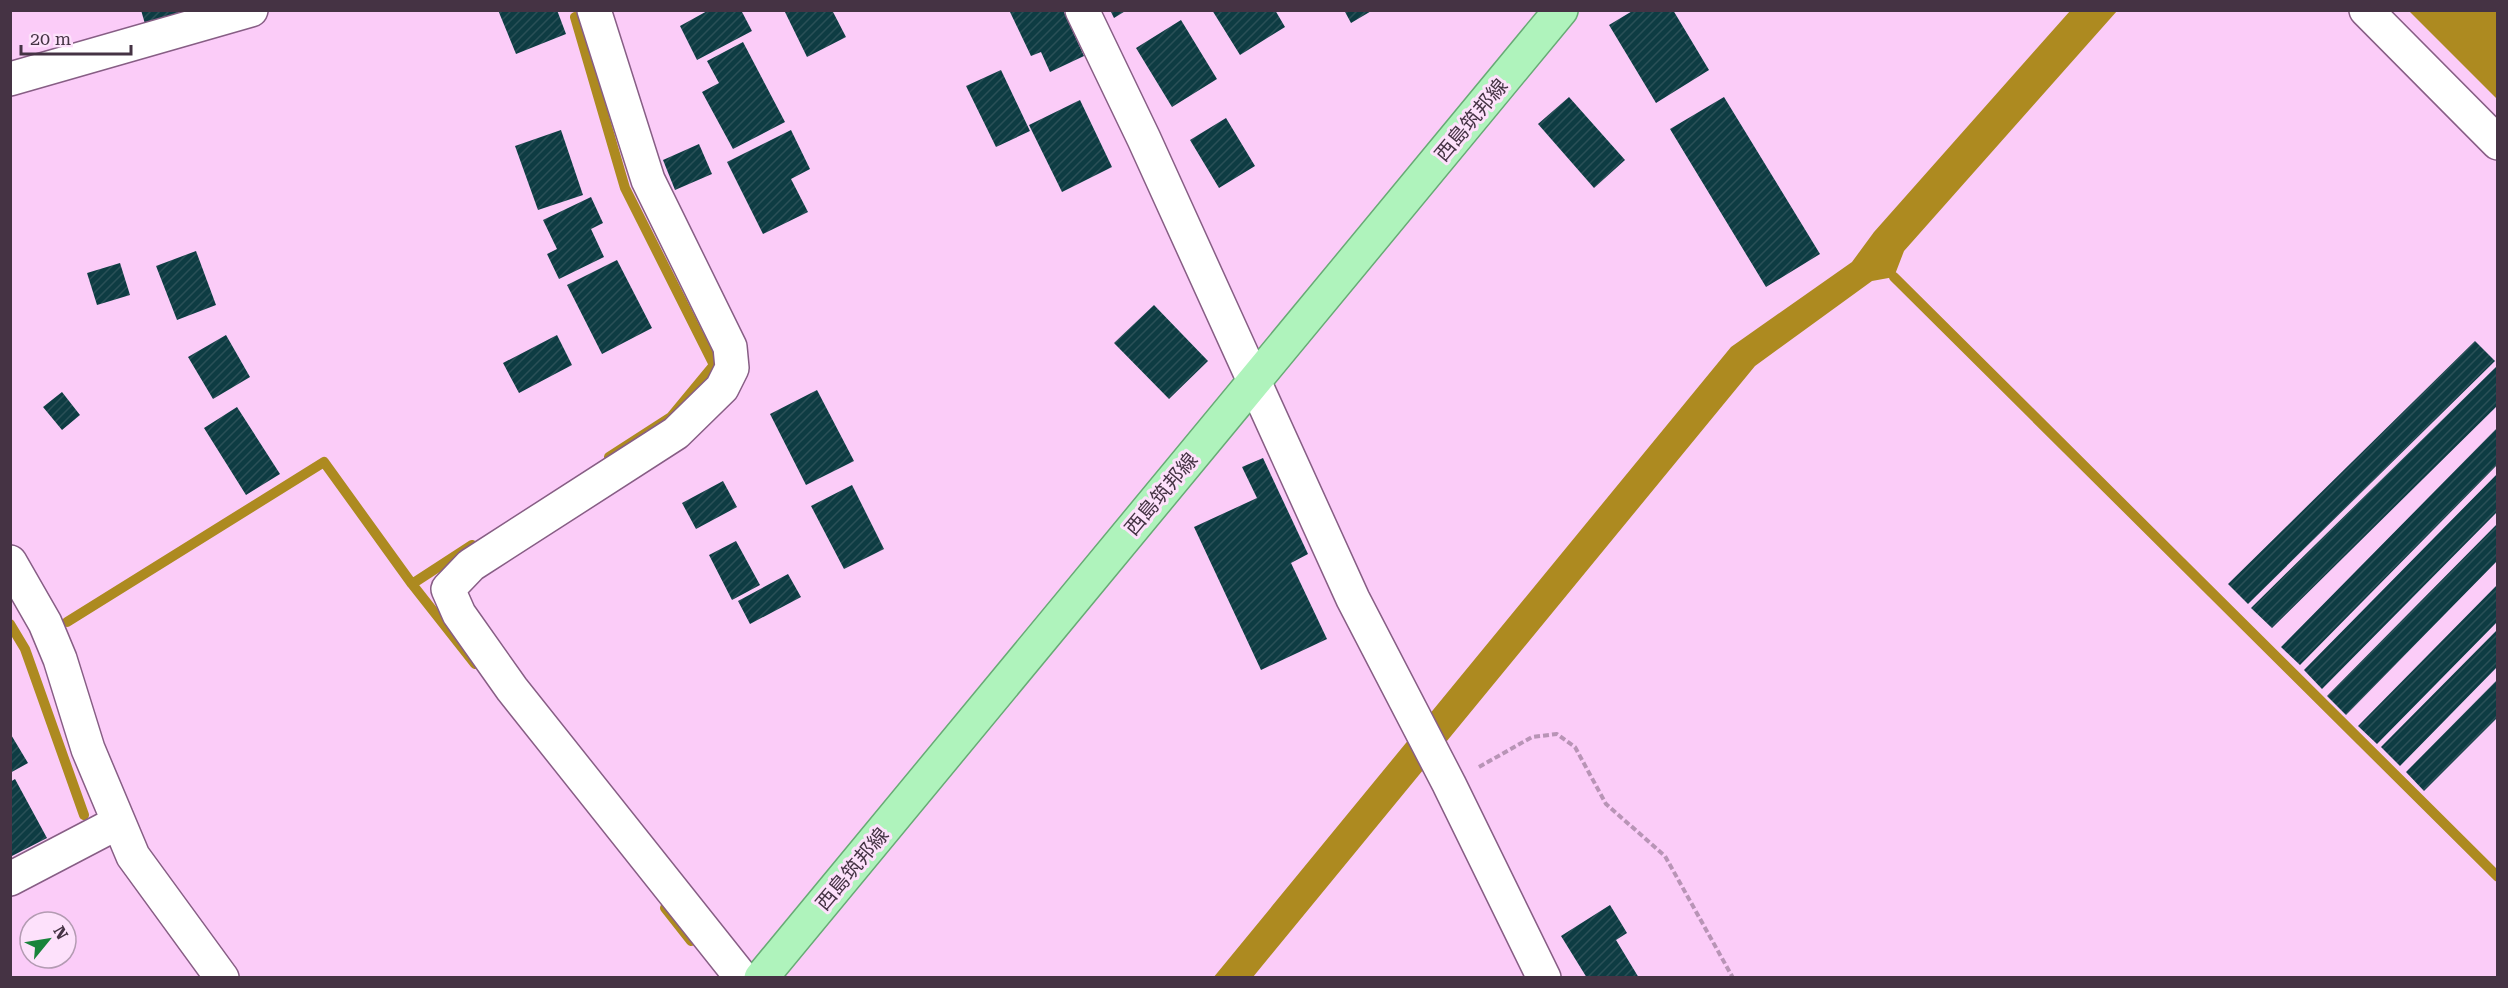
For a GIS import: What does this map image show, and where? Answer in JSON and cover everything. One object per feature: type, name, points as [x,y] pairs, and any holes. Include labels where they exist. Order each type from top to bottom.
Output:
[{"type":"main road","name":"西島筑邦線","points":[[761,978],[1561,10]]},
{"type":"street","points":[[10,79],[251,10]]},
{"type":"street","points":[[594,10],[648,180],[730,347],[732,368],[722,388],[676,433],[471,566],[447,589],[459,614],[512,689],[742,978]]},
{"type":"street","points":[[1082,10],[1144,139],[1353,599],[1445,776],[1544,978]]},
{"type":"street","points":[[2366,10],[2498,143]]},
{"type":"street","points":[[10,562],[45,623],[60,659],[87,749],[133,856],[222,978]]},
{"type":"street","points":[[10,879],[117,823]]},
{"type":"path","points":[[1445,776],[1532,737],[1557,734],[1575,747],[1606,804],[1665,856],[1733,978]]},
{"type":"shaded area","points":[[2070,11],[2117,11],[1904,251],[1894,277],[1872,281],[1755,366],[1253,977],[1213,978],[1731,347],[1852,262],[1874,232]]},
{"type":"shaded area","points":[[2409,11],[2497,11],[2497,99]]},
{"type":"building","points":[[141,10],[190,10],[145,24]]},
{"type":"building","points":[[498,10],[557,10],[566,34],[516,54]]},
{"type":"building","points":[[709,10],[741,10],[752,31],[697,60],[680,26]]},
{"type":"building","points":[[784,10],[832,10],[846,37],[807,57]]},
{"type":"building","points":[[1013,10],[1063,10],[1084,56],[1050,72],[1041,52],[1031,56],[1010,12]]},
{"type":"building","points":[[1110,10],[1127,10],[1114,18]]},
{"type":"building","points":[[1212,10],[1275,10],[1285,27],[1240,55]]},
{"type":"building","points":[[1344,10],[1373,10],[1351,23]]},
{"type":"building","points":[[1634,10],[1673,10],[1709,70],[1656,103],[1609,25]]},
{"type":"building","points":[[1181,20],[1217,79],[1172,107],[1136,48]]},
{"type":"building","points":[[743,42],[785,122],[733,149],[702,92],[719,83],[707,61]]},
{"type":"building","points":[[1001,70],[1030,131],[996,147],[966,86]]},
{"type":"building","points":[[1569,97],[1625,160],[1594,188],[1538,124]]},
{"type":"building","points":[[1724,97],[1820,254],[1766,287],[1670,129]]},
{"type":"building","points":[[1080,100],[1112,167],[1062,192],[1029,125]]},
{"type":"building","points":[[1226,118],[1255,166],[1219,188],[1190,140]]},
{"type":"building","points":[[561,130],[583,195],[538,210],[515,146]]},
{"type":"building","points":[[791,130],[810,169],[791,179],[808,212],[763,234],[727,162]]},
{"type":"building","points":[[699,144],[712,174],[675,190],[663,160]]},
{"type":"building","points":[[591,197],[603,223],[591,229],[604,257],[559,279],[547,254],[557,249],[543,220]]},
{"type":"building","points":[[196,251],[216,305],[177,320],[156,266]]},
{"type":"building","points":[[617,260],[652,328],[602,354],[567,285]]},
{"type":"building","points":[[120,263],[130,295],[97,305],[87,273]]},
{"type":"building","points":[[1154,305],[1208,361],[1169,399],[1114,343]]},
{"type":"building","points":[[226,335],[250,377],[213,399],[188,357]]},
{"type":"building","points":[[557,335],[572,365],[519,393],[503,363]]},
{"type":"building","points":[[2475,341],[2495,361],[2248,604],[2228,584]]},
{"type":"building","points":[[2498,365],[2498,405],[2272,628],[2251,608]]},
{"type":"building","points":[[817,390],[854,461],[806,485],[770,414]]},
{"type":"building","points":[[62,392],[80,415],[62,430],[43,407]]},
{"type":"building","points":[[237,407],[280,474],[246,495],[204,428]]},
{"type":"building","points":[[2498,427],[2498,464],[2300,665],[2281,647]]},
{"type":"building","points":[[1263,458],[1308,554],[1291,563],[1327,639],[1261,670],[1194,527],[1257,498],[1242,467]]},
{"type":"building","points":[[2498,473],[2498,511],[2322,689],[2304,670]]},
{"type":"building","points":[[723,481],[737,507],[696,529],[682,503]]},
{"type":"building","points":[[852,485],[884,549],[844,569],[811,506]]},
{"type":"building","points":[[2498,523],[2498,560],[2346,715],[2327,696]]},
{"type":"building","points":[[736,541],[760,585],[732,600],[709,555]]},
{"type":"building","points":[[788,574],[801,597],[750,624],[738,601]]},
{"type":"building","points":[[2498,584],[2498,621],[2377,744],[2358,726]]},
{"type":"building","points":[[2498,629],[2498,666],[2400,766],[2381,747]]},
{"type":"building","points":[[2498,679],[2498,717],[2424,791],[2406,772]]},
{"type":"building","points":[[10,733],[28,763],[10,773]]},
{"type":"building","points":[[15,779],[47,838],[10,857],[10,782]]},
{"type":"building","points":[[1610,905],[1627,933],[1616,940],[1639,978],[1587,978],[1561,936]]},
{"type":"waterway","points":[[575,17],[625,188],[714,365],[671,417],[609,457]]},
{"type":"waterway","points":[[1894,277],[2498,877]]},
{"type":"waterway","points":[[67,622],[324,462],[412,584],[475,664]]},
{"type":"waterway","points":[[412,584],[472,545]]},
{"type":"waterway","points":[[10,624],[25,649],[84,815]]},
{"type":"waterway","points":[[665,908],[691,941]]}]
